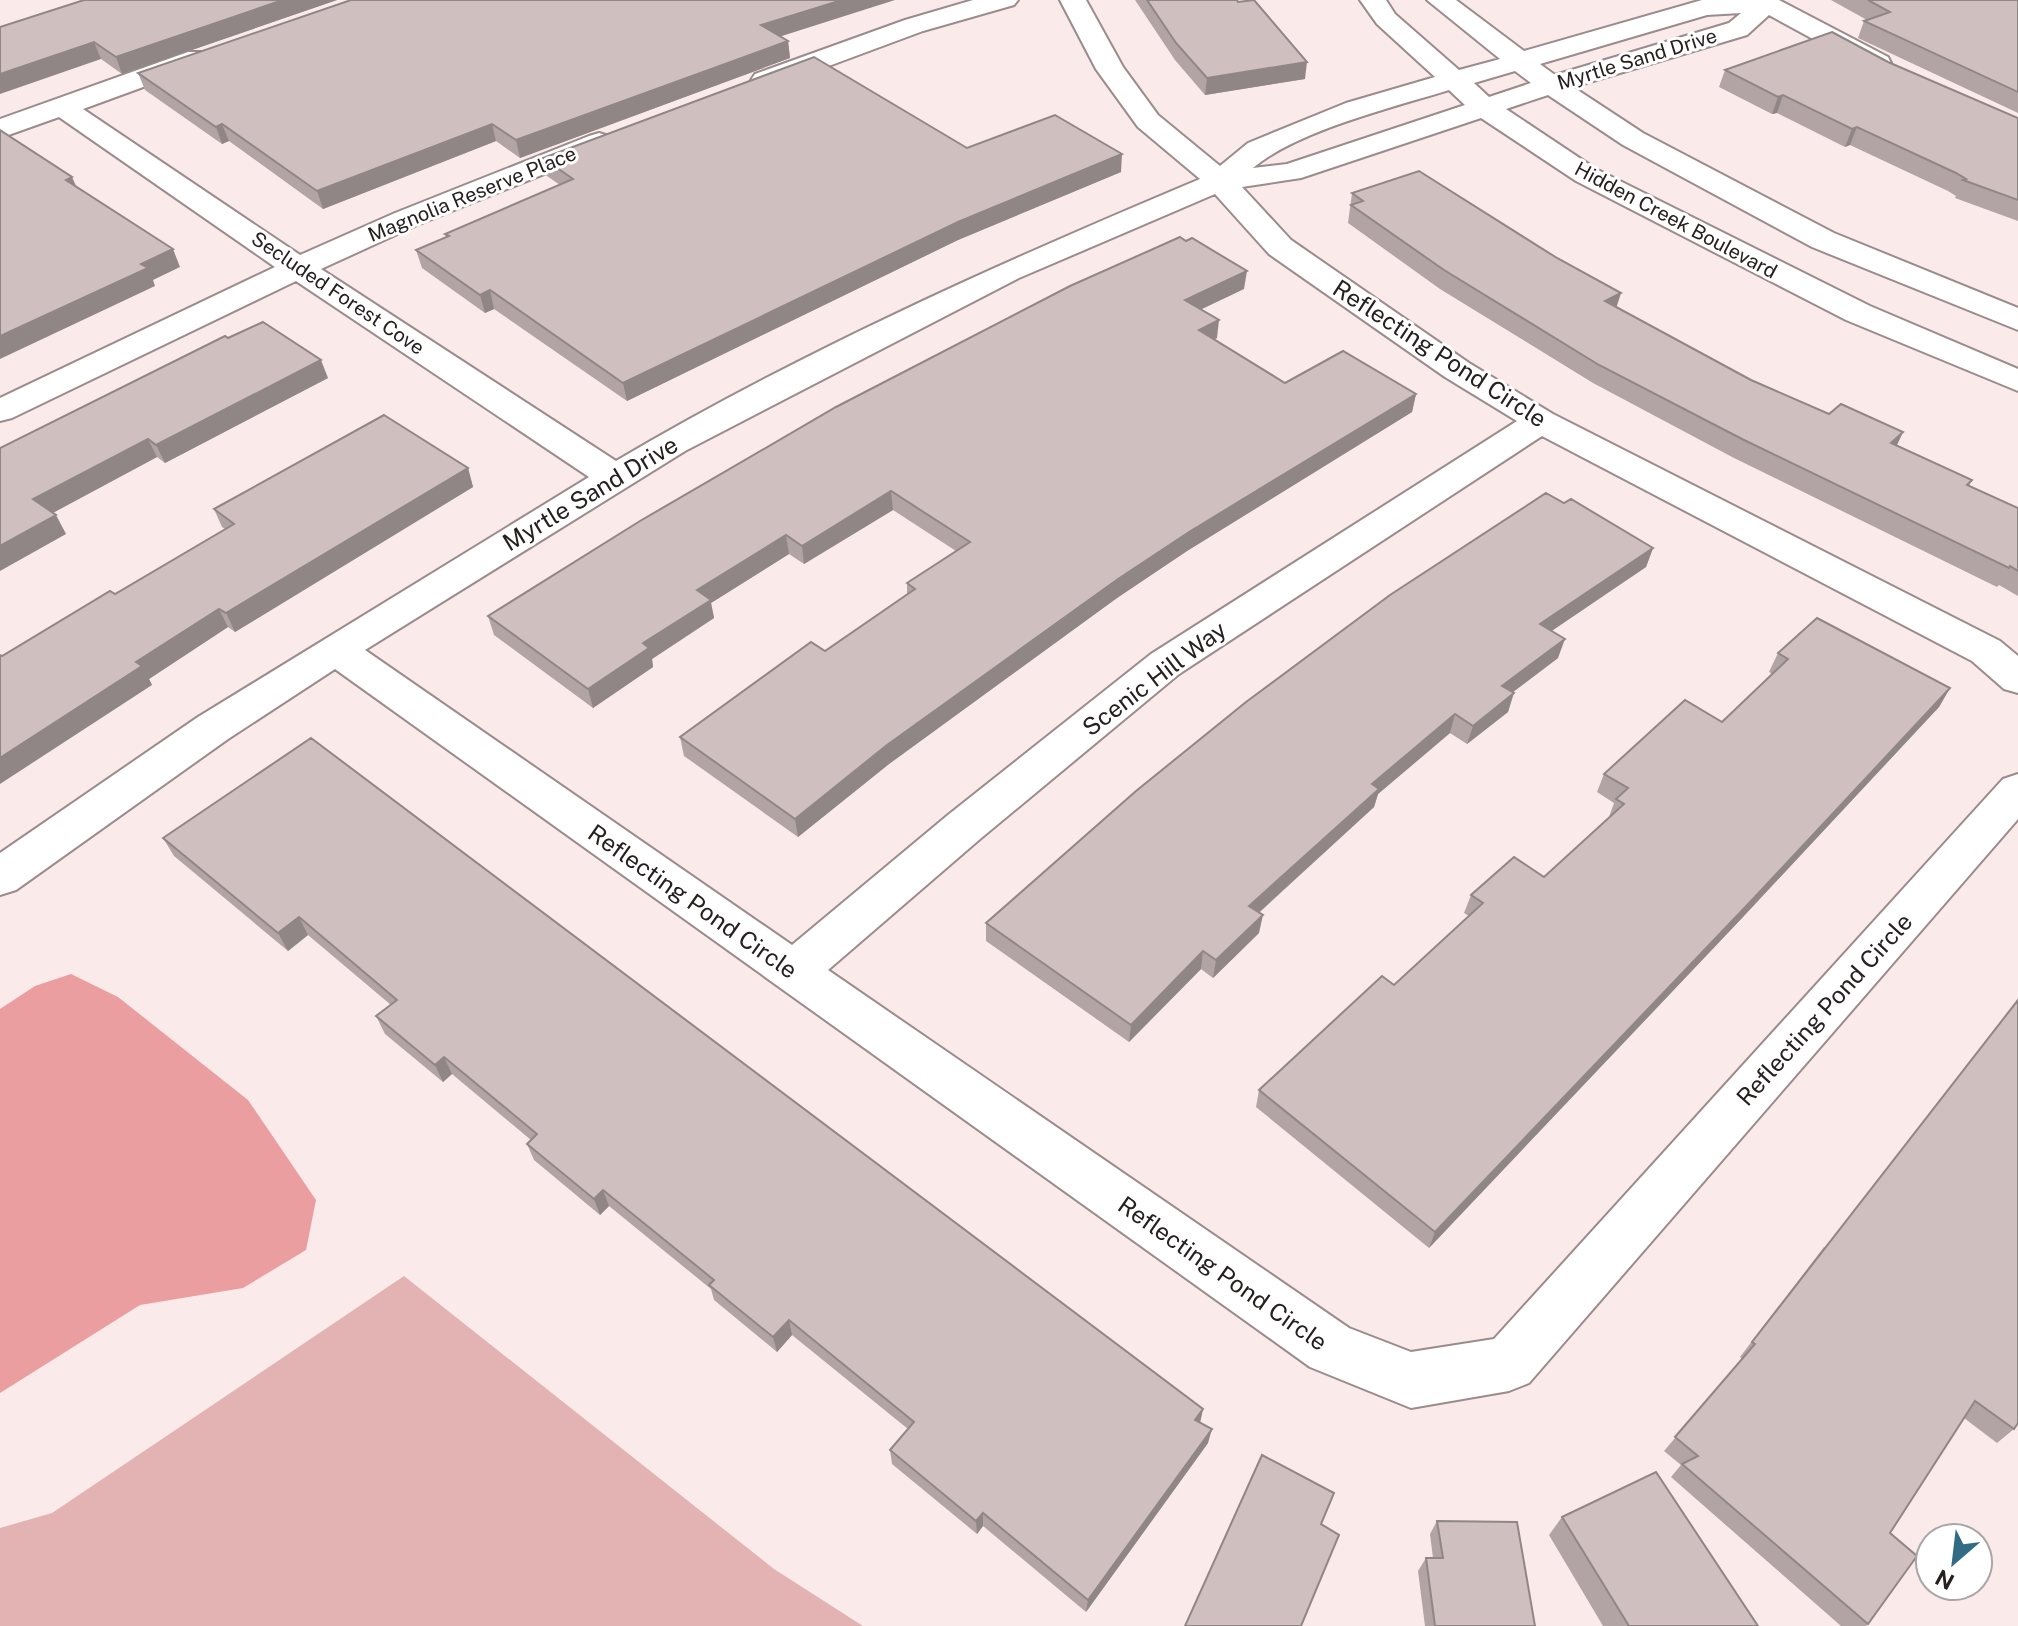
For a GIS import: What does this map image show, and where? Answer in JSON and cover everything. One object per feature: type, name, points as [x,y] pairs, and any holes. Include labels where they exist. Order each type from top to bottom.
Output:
[{"type":"street","points":[[735,91],[973,7],[1005,0]]},
{"type":"street","points":[[1073,0],[1110,69],[1148,121],[1220,181]]},
{"type":"street","name":"Hidden Creek Boulevard","points":[[1373,0],[1386,19],[1484,107],[1599,182],[1858,313],[2018,381]]},
{"type":"street","points":[[1440,0],[1551,85],[1633,139],[1823,240],[2018,320]]},
{"type":"street","points":[[1764,2],[1905,76]]},
{"type":"street","name":"Myrtle Sand Drive","points":[[1220,181],[1258,149],[1356,109],[1705,7],[1764,2]]},
{"type":"street","name":"Myrtle Sand Drive","points":[[0,877],[213,728],[615,477],[672,443],[818,366],[1008,271],[1220,181],[1291,172],[1551,85],[1738,29],[1764,2]]},
{"type":"street","points":[[0,129],[224,49]]},
{"type":"street","name":"Secluded Forest Cove","points":[[62,107],[298,268],[615,477]]},
{"type":"street","name":"Magnolia Reserve Place","points":[[0,411],[406,219],[620,133]]},
{"type":"street","name":"Reflecting Pond Circle","points":[[1220,181],[1280,247],[1457,370],[1541,421],[1986,651],[2018,679]]},
{"type":"street","name":"Scenic Hill Way","points":[[793,972],[964,827],[1165,664],[1347,543],[1541,421]]},
{"type":"street","name":"Reflecting Pond Circle","points":[[336,650],[1330,1348],[1411,1380],[1509,1364],[2018,790]]},
{"type":"shaded area","points":[[71,974],[118,997],[248,1100],[316,1200],[306,1250],[243,1288],[140,1305],[0,1393],[0,1009],[35,986]]},
{"type":"shaded area","points":[[404,1276],[774,1569],[863,1626],[0,1626],[0,1528],[52,1513]]},
{"type":"building","points":[[84,0],[283,0],[116,57],[94,42],[0,74],[0,27]]},
{"type":"building","points":[[351,0],[842,0],[761,25],[788,41],[516,140],[492,124],[317,191],[222,124],[216,127],[138,73]]},
{"type":"building","points":[[1147,0],[1254,0],[1307,62],[1207,78],[1176,43]]},
{"type":"building","points":[[1868,0],[2018,0],[2018,92],[1864,21],[1890,12]]},
{"type":"building","points":[[1832,32],[1888,62],[2018,118],[2018,200],[1963,180],[1966,179],[1857,127],[1852,129],[1725,70]]},
{"type":"building","points":[[814,57],[967,148],[1055,115],[1122,154],[958,222],[623,383],[490,290],[480,295],[416,250],[449,236],[445,234],[573,179],[543,158]]},
{"type":"building","points":[[0,130],[72,177],[66,180],[173,249],[141,264],[148,268],[0,336]]},
{"type":"building","points":[[1419,171],[1557,258],[1621,293],[1605,301],[1751,380],[1829,414],[1841,404],[1903,432],[1891,443],[1972,480],[1967,485],[2018,508],[2018,571],[1742,439],[1599,365],[1444,270],[1351,205],[1363,201],[1352,193]]},
{"type":"building","points":[[1180,237],[1186,241],[1192,238],[1247,271],[1185,300],[1219,320],[1199,330],[1285,383],[1343,351],[1416,394],[1189,532],[1118,579],[887,745],[795,819],[680,737],[811,642],[825,651],[915,589],[907,583],[970,542],[891,491],[802,546],[786,535],[697,590],[711,600],[643,643],[649,648],[588,689],[488,616],[640,521],[836,407],[1070,286]]},
{"type":"building","points":[[263,322],[321,360],[156,445],[148,439],[33,499],[56,515],[0,546],[0,448],[225,336],[228,338]]},
{"type":"building","points":[[384,415],[468,468],[226,613],[219,609],[136,662],[142,666],[0,758],[0,655],[110,591],[115,594],[234,524],[214,509]]},
{"type":"building","points":[[1546,493],[1564,503],[1571,499],[1653,548],[1540,624],[1565,639],[1502,686],[1514,693],[1473,726],[1455,714],[1372,784],[1379,789],[1249,906],[1263,915],[1216,960],[1203,951],[1131,1025],[986,923],[1136,791],[1246,702],[1390,595]]},
{"type":"building","points":[[1817,618],[1950,688],[1435,1232],[1259,1090],[1382,976],[1394,985],[1483,903],[1471,895],[1514,857],[1544,877],[1624,804],[1616,799],[1628,788],[1604,774],[1685,700],[1722,722],[1788,659],[1778,653]]},
{"type":"building","points":[[311,738],[1203,1409],[1195,1420],[1212,1429],[1088,1600],[983,1513],[976,1521],[890,1450],[914,1422],[789,1320],[773,1337],[709,1285],[714,1280],[603,1190],[594,1199],[527,1144],[537,1134],[444,1057],[435,1065],[376,1016],[397,1000],[299,917],[278,933],[163,838]]},
{"type":"building","points":[[2018,1000],[2018,1423],[2014,1429],[1975,1401],[1890,1533],[1914,1553],[1914,1560],[1868,1624],[1682,1464],[1698,1456],[1675,1437],[1755,1344],[1752,1342]]},
{"type":"building","points":[[1262,1455],[1334,1493],[1321,1524],[1339,1535],[1301,1626],[1185,1626]]},
{"type":"building","points":[[1656,1472],[1758,1626],[1629,1626],[1562,1517]]},
{"type":"building","points":[[1437,1521],[1517,1522],[1535,1626],[1435,1626],[1426,1558],[1443,1558]]}]
